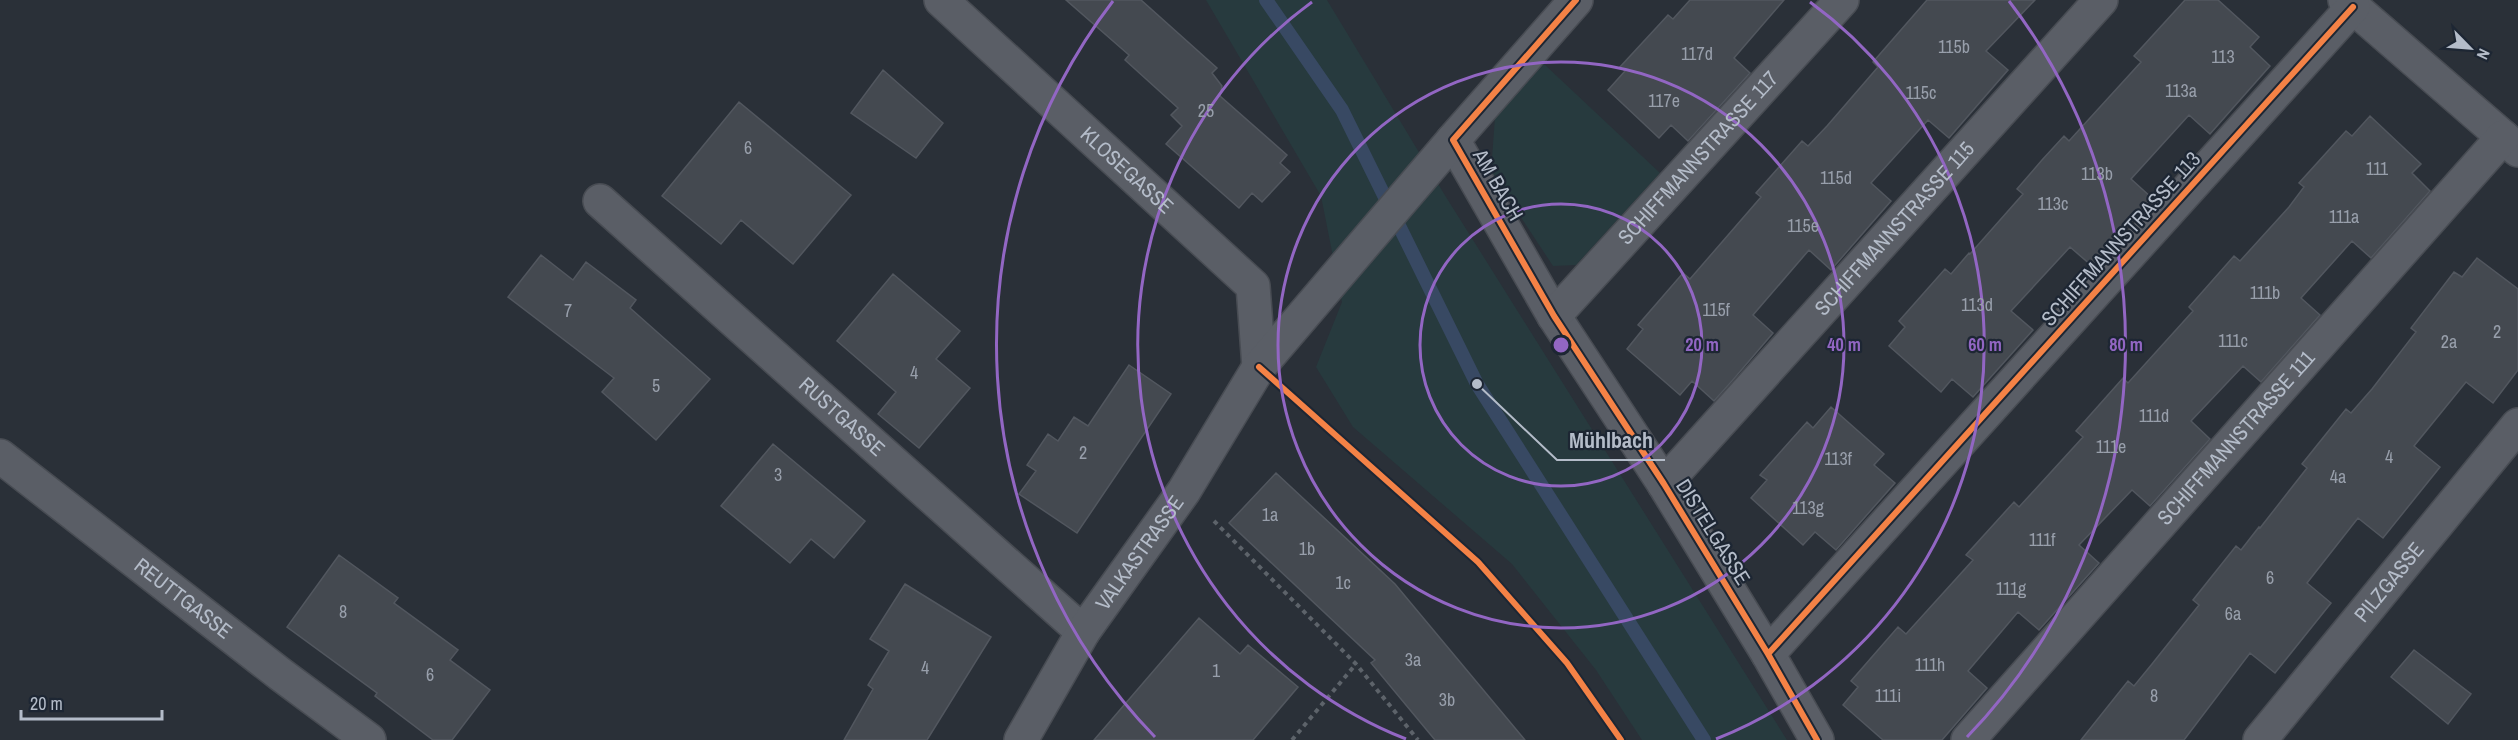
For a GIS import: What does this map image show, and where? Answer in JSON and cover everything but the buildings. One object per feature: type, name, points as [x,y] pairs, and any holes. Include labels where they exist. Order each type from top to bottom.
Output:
[{"type":"street","name":"KLOSEGASSE","points":[[941,0],[1253,286],[1259,367]]},
{"type":"street","name":"AM BACH","points":[[1554,316],[1453,140],[1576,0]]},
{"type":"street","name":"SCHIFFMANNSTRASSE 117","points":[[1554,316],[1842,0]]},
{"type":"street","name":"SCHIFFMANNSTRASSE 115","points":[[1664,484],[2101,0]]},
{"type":"street","points":[[2349,4],[2511,143]]},
{"type":"street","name":"SCHIFFMANNSTRASSE 113","points":[[1768,654],[2349,4]]},
{"type":"street","name":"VALKASTRASSE","points":[[1021,740],[1083,632],[1184,491],[1259,367],[1453,140]]},
{"type":"street","name":"SCHIFFMANNSTRASSE 111","points":[[1968,740],[2511,143]]},
{"type":"street","name":"RUSTGASSE","points":[[600,201],[1083,632]]},
{"type":"street","name":"DISTELGASSE","points":[[1554,316],[1664,484],[1768,654],[1817,740]]},
{"type":"street","name":"PILZGASSE","points":[[2260,740],[2518,425]]},
{"type":"street","name":"REUTTGASSE","points":[[0,456],[280,674],[369,740]]},
{"type":"path","points":[[1184,491],[1356,664],[1418,740]]},
{"type":"path","points":[[1292,740],[1356,664]]},
{"type":"green space","points":[[1206,0],[1327,0],[1446,197],[1787,740],[1642,740],[1596,670],[1512,564],[1353,427],[1316,367],[1342,302],[1321,196]]},
{"type":"green space","points":[[1544,64],[1660,173],[1576,265],[1553,266],[1491,172],[1495,117]]},
{"type":"waterway","points":[[1266,0],[1342,110],[1477,384],[1704,740]]},
{"type":"cycle path","points":[[1576,0],[1453,140],[1554,316],[1664,484],[1768,654],[1817,740]]},
{"type":"cycle path","points":[[1768,654],[2353,7]]},
{"type":"cycle path","points":[[1259,367],[1478,562],[1567,663],[1621,740]]},
{"type":"place","name":"Mühlbach","points":[[1477,384]]}]
